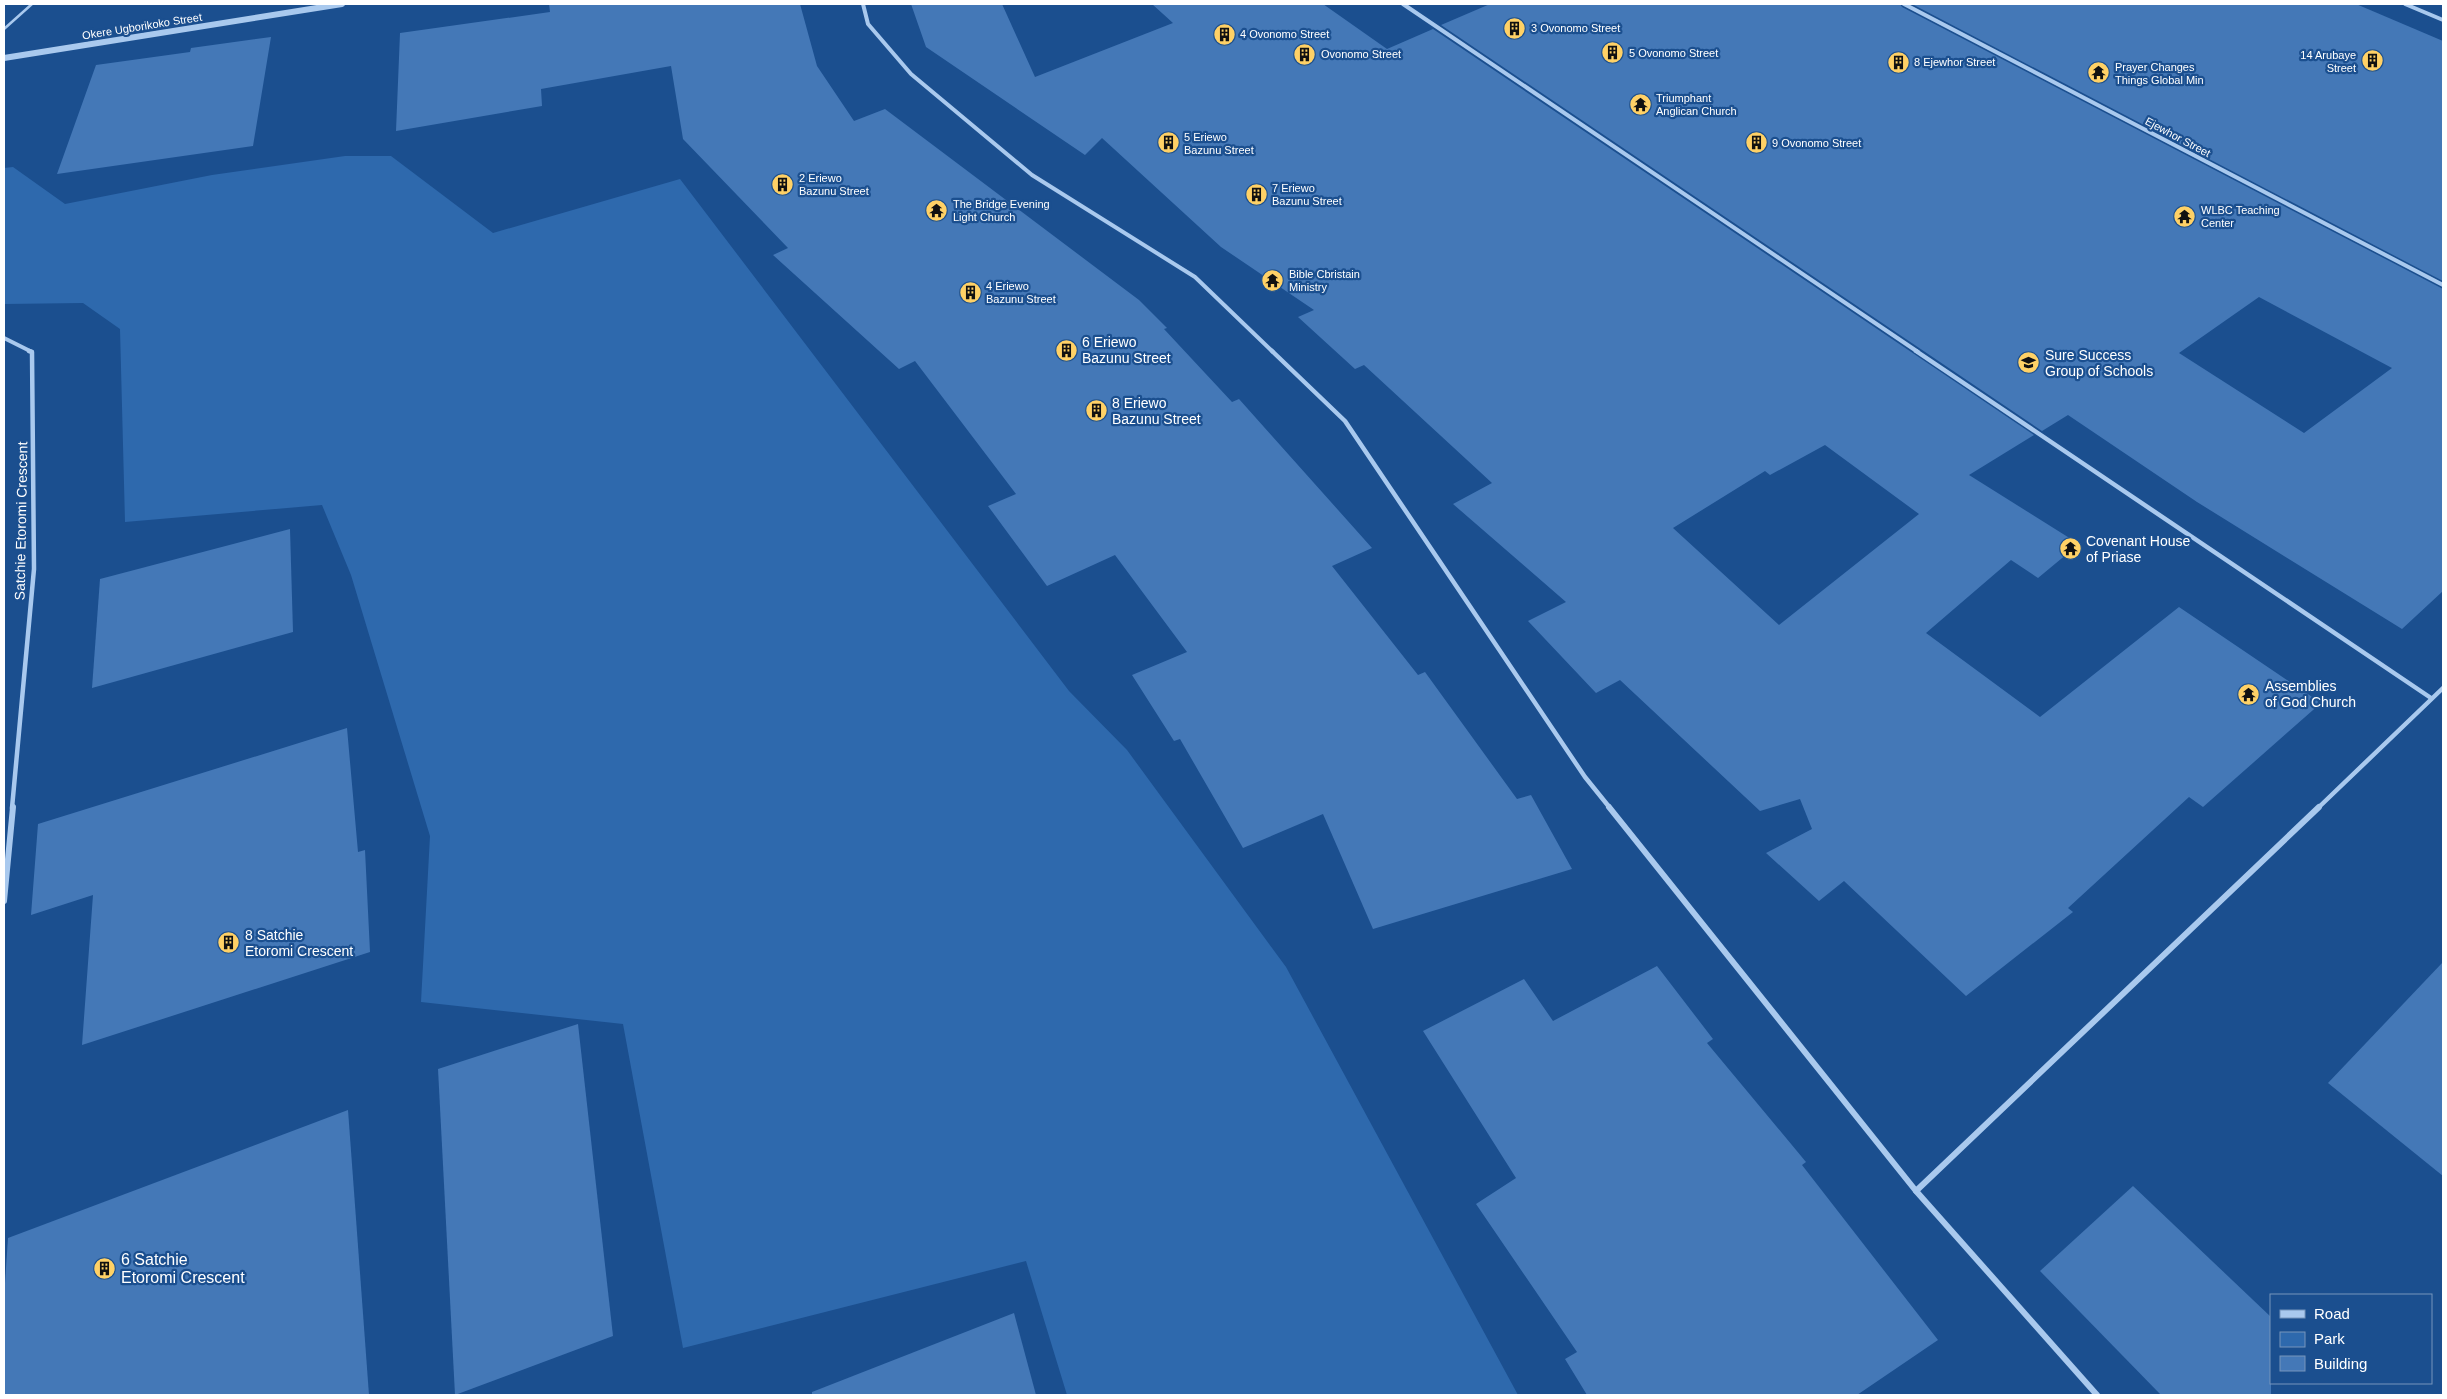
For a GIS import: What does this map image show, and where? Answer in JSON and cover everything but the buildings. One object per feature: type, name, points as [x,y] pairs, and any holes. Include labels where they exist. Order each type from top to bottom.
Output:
[{"type":"street","name":"Okere Ugborikoko Street","points":[[4,58],[342,4]]},
{"type":"street","points":[[863,4],[868,24],[911,74],[1032,174],[1195,277],[1346,421],[1585,777],[1916,1191],[2097,1395]]},
{"type":"street","points":[[1403,4],[2431,698]]},
{"type":"street","name":"Ejewhor Street","points":[[1904,4],[2443,285]]},
{"type":"street","points":[[2405,4],[2443,20]]},
{"type":"street","name":"Satchie Etoromi Crescent","points":[[4,338],[32,352],[34,569],[4,901]]},
{"type":"street","points":[[1916,1191],[2443,688]]},
{"type":"lane","points":[[4,28],[32,4]]},
{"type":"green space","points":[[345,156],[391,156],[493,233],[680,179],[1069,691],[1127,750],[1286,967],[1518,1395],[1067,1395],[1026,1261],[683,1348],[623,1024],[421,1002],[430,836],[351,575],[322,505],[125,522],[120,329],[83,303],[4,304],[4,168],[13,167],[65,204],[212,175]]},
{"type":"place","name":"3 Ovonomo Street","points":[[1515,28]]},
{"type":"place","name":"4 Ovonomo Street","points":[[1224,34]]},
{"type":"place","name":"5 Ovonomo Street","points":[[1613,53]]},
{"type":"place","name":"Ovonomo Street","points":[[1305,54]]},
{"type":"place","name":"14 Arubaye Street","points":[[2372,61]]},
{"type":"place","name":"8 Ejewhor Street","points":[[1898,62]]},
{"type":"place","name":"Prayer Changes Things Global Min","points":[[2099,73]]},
{"type":"place","name":"Triumphant Anglican Church","points":[[1640,104]]},
{"type":"place","name":"5 Eriewo Bazunu Street","points":[[1168,143]]},
{"type":"place","name":"9 Ovonomo Street","points":[[1756,143]]},
{"type":"place","name":"2 Eriewo Bazunu Street","points":[[783,184]]},
{"type":"place","name":"7 Eriewo Bazunu Street","points":[[1256,194]]},
{"type":"place","name":"The Bridge Evening Light Church","points":[[937,210]]},
{"type":"place","name":"WLBC Teaching Center","points":[[2185,216]]},
{"type":"place","name":"Bible Cbristain Ministry","points":[[1273,280]]},
{"type":"place","name":"4 Eriewo Bazunu Street","points":[[970,292]]},
{"type":"place","name":"6 Eriewo Bazunu Street","points":[[1066,350]]},
{"type":"place","name":"Sure Success Group of Schools","points":[[2029,363]]},
{"type":"place","name":"8 Eriewo Bazunu Street","points":[[1096,411]]},
{"type":"place","name":"Covenant House of Priase","points":[[2070,549]]},
{"type":"place","name":"Assemblies of God Church","points":[[2249,694]]},
{"type":"place","name":"8 Satchie Etoromi Crescent","points":[[229,943]]},
{"type":"place","name":"6 Satchie Etoromi Crescent","points":[[105,1268]]}]
